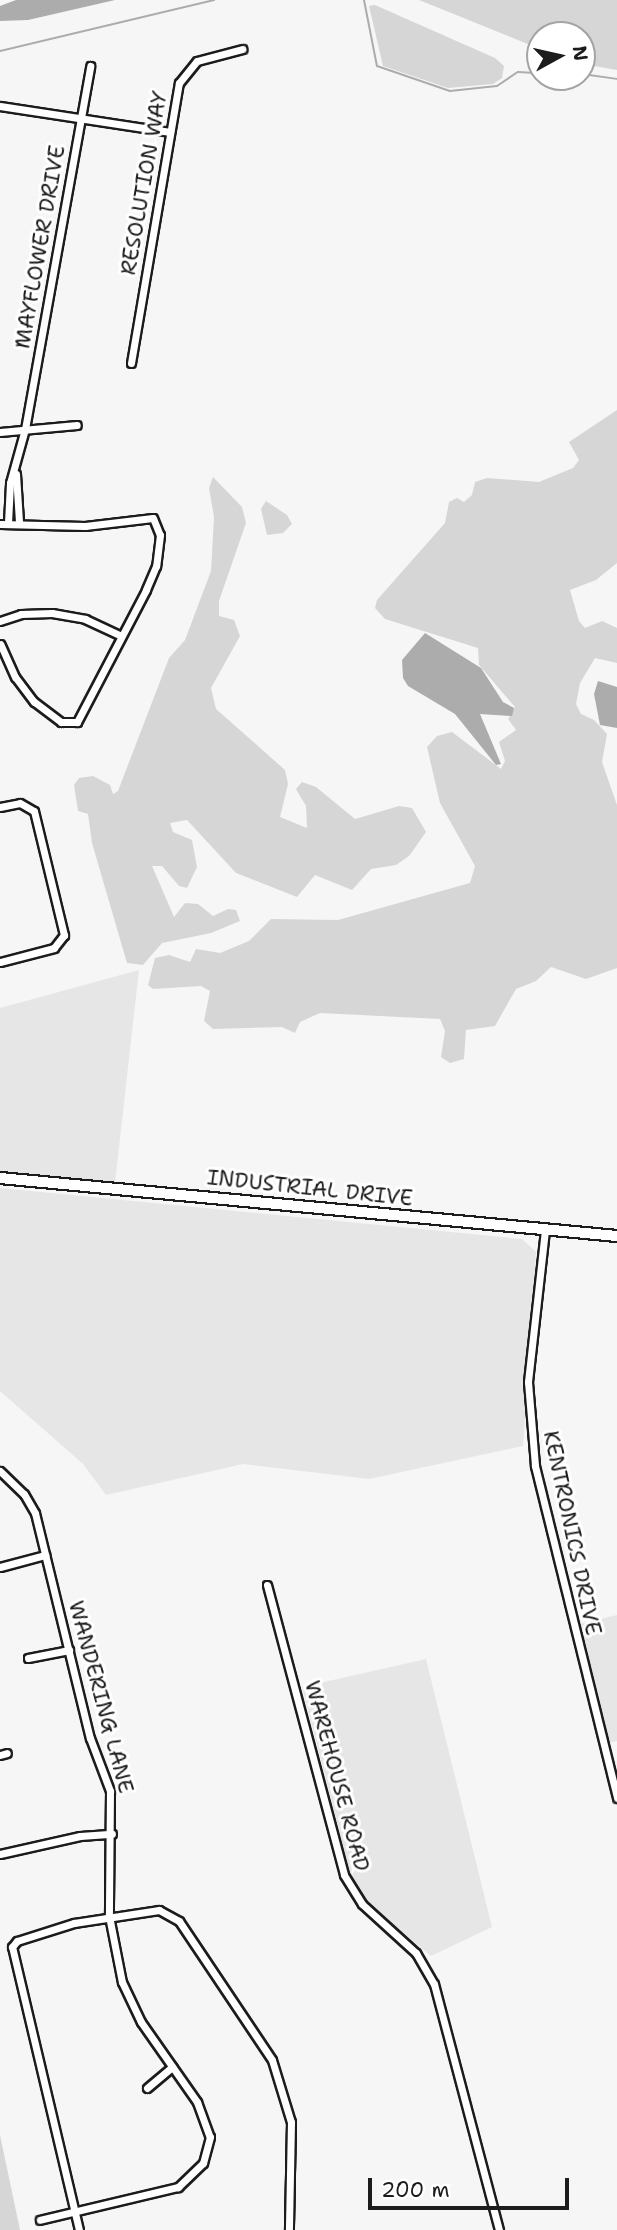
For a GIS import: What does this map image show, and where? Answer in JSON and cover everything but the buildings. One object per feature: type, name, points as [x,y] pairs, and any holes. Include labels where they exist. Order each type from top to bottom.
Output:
[{"type":"street","name":"RESOLUTION WAY","points":[[131,363],[170,132],[186,70],[204,58],[242,49]]},
{"type":"street","name":"MAYFLOWER DRIVE","points":[[19,522],[16,474],[90,66]]},
{"type":"street","points":[[0,106],[81,115],[170,132]]},
{"type":"street","points":[[0,432],[77,425]]},
{"type":"street","name":"MAYFLOWER DRIVE","points":[[4,523],[10,483],[16,474]]},
{"type":"street","points":[[0,645],[15,677],[34,702],[55,719],[72,724],[81,718],[156,566],[160,535],[156,520],[144,518],[85,526],[4,523]]},
{"type":"street","points":[[0,621],[21,614],[52,613],[85,619],[121,636]]},
{"type":"street","points":[[0,807],[20,803],[34,811],[64,935],[54,948],[0,962]]},
{"type":"street","name":"INDUSTRIAL DRIVE","points":[[0,1178],[617,1236]]},
{"type":"street","name":"KENTRONICS DRIVE","points":[[545,1230],[528,1382],[535,1466],[617,1798]]},
{"type":"street","name":"WANDERING LANE","points":[[0,1471],[30,1503],[90,1738],[110,1791],[112,1834],[109,1916],[126,1993],[209,2127],[209,2146],[199,2171],[170,2190],[40,2220]]},
{"type":"street","points":[[0,1567],[45,1555]]},
{"type":"street","name":"WAREHOUSE ROAD","points":[[267,1586],[344,1875],[362,1904],[416,1953],[434,1984],[499,2230]]},
{"type":"street","points":[[28,1658],[69,1650]]},
{"type":"street","points":[[0,1854],[80,1836],[112,1834]]},
{"type":"street","points":[[79,2230],[12,1949],[17,1941],[109,1916],[159,1910],[179,1921],[264,2045],[291,2122],[289,2230]]},
{"type":"street","points":[[146,2088],[172,2067]]},
{"type":"shaded area","points":[[16,0],[115,0],[28,20],[0,21],[0,6]]},
{"type":"shaded area","points":[[419,0],[617,0],[617,70],[596,66],[596,21],[526,21],[526,43]]},
{"type":"shaded area","points":[[375,5],[495,58],[504,66],[502,78],[493,84],[448,88],[383,66],[369,6]]},
{"type":"shaded area","points":[[617,410],[617,563],[596,580],[570,590],[579,621],[585,628],[602,621],[617,628],[617,663],[595,658],[580,683],[576,704],[581,714],[594,720],[607,734],[602,762],[617,805],[617,968],[586,979],[551,967],[536,981],[516,989],[495,1026],[466,1030],[464,1059],[450,1063],[441,1057],[445,1031],[440,1019],[320,1013],[300,1022],[295,1033],[282,1027],[213,1029],[204,1021],[210,991],[201,986],[153,989],[148,985],[155,958],[169,955],[190,962],[196,949],[220,953],[249,941],[271,919],[338,920],[470,883],[475,866],[440,803],[427,747],[437,736],[452,732],[501,769],[505,761],[499,742],[516,730],[508,719],[515,707],[479,665],[478,648],[385,619],[375,608],[377,600],[445,523],[449,502],[457,498],[464,502],[472,495],[475,482],[487,478],[539,482],[573,468],[579,460],[569,442]]},
{"type":"shaded area","points":[[213,477],[242,507],[246,523],[219,601],[219,616],[234,620],[240,636],[211,688],[216,709],[285,770],[288,784],[280,817],[307,828],[306,806],[296,789],[302,782],[316,787],[355,819],[399,806],[412,808],[426,832],[409,856],[396,865],[371,869],[352,890],[315,875],[297,897],[236,873],[187,820],[170,823],[173,832],[192,840],[197,867],[187,888],[179,886],[162,866],[152,866],[174,917],[185,903],[198,904],[213,916],[228,909],[236,910],[240,921],[211,933],[162,943],[143,965],[127,963],[92,843],[88,814],[78,811],[74,785],[79,778],[93,776],[110,785],[113,794],[118,791],[169,658],[185,640],[211,571],[214,517],[209,488]]},
{"type":"shaded area","points":[[266,501],[287,515],[292,524],[283,533],[267,535],[261,509]]},
{"type":"shaded area","points":[[425,633],[481,668],[503,702],[514,708],[512,716],[480,714],[501,764],[496,765],[455,714],[408,686],[403,678],[402,660]]},
{"type":"shaded area","points":[[598,681],[617,687],[617,728],[600,725],[594,694]]},
{"type":"shaded area","points":[[139,970],[115,1183],[0,1172],[0,1008]]},
{"type":"shaded area","points":[[0,1188],[522,1239],[536,1252],[523,1446],[369,1479],[243,1464],[106,1495],[83,1464],[0,1391]]},
{"type":"shaded area","points":[[617,1615],[617,1741],[609,1743],[581,1624]]},
{"type":"shaded area","points":[[426,1659],[492,1927],[431,1956],[360,1897],[352,1880],[302,1687]]},
{"type":"shaded area","points":[[0,2135],[20,2230],[0,2230]]},
{"type":"waterway","points":[[0,51],[214,0]]},
{"type":"waterway","points":[[364,0],[377,66],[450,91],[497,86],[518,72],[526,72]]},
{"type":"waterway","points":[[596,76],[617,79]]}]
